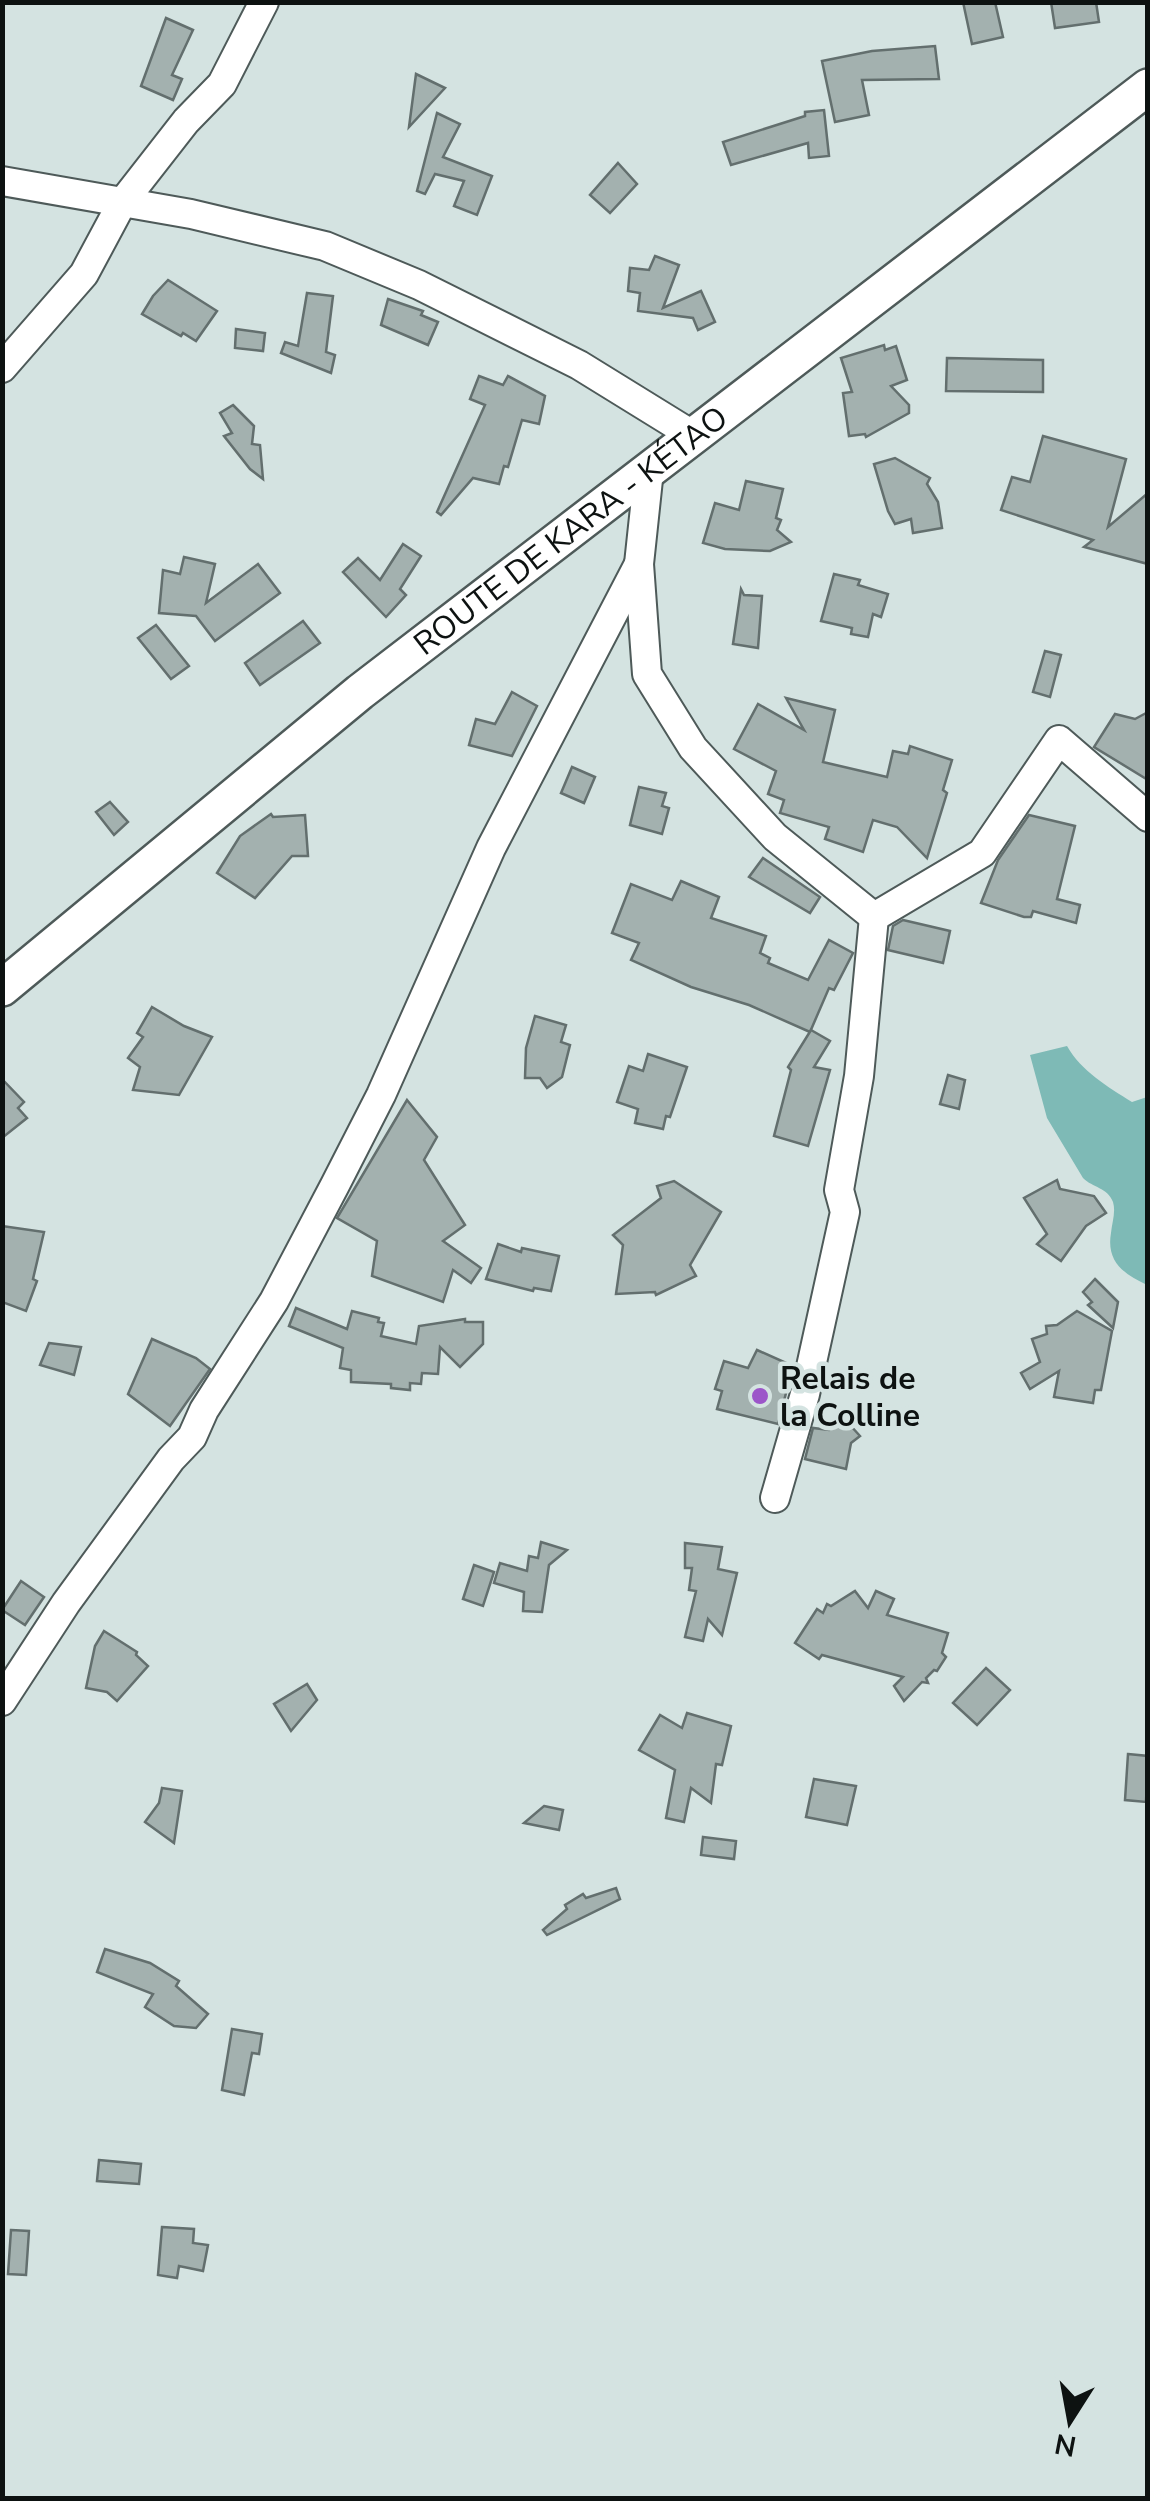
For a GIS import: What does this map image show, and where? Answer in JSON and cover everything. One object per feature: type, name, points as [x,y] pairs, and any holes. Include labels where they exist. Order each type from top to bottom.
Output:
[{"type":"main road","name":"ROUTE DE KARA - KÉTAO","points":[[2,988],[360,692],[1148,87]]},
{"type":"street","points":[[2,368],[84,274],[122,203],[186,121],[222,84],[264,2]]},
{"type":"street","points":[[2,181],[191,214],[325,246],[419,286],[580,366],[694,436]]},
{"type":"street","points":[[649,470],[639,564],[647,674],[693,748],[775,837],[874,917]]},
{"type":"street","points":[[2,1701],[66,1603],[171,1459],[192,1438],[204,1410],[274,1300],[381,1094],[491,848],[639,564]]},
{"type":"street","points":[[874,917],[982,853],[1060,740],[1148,817]]},
{"type":"street","points":[[774,1498],[805,1394],[845,1212],[839,1190],[859,1076],[874,917]]},
{"type":"shaded area","points":[[1067,1046],[1087,1071],[1132,1102],[1147,1097],[1147,1285],[1118,1266],[1110,1243],[1113,1202],[1107,1193],[1083,1178],[1047,1118],[1030,1055]]},
{"type":"building","points":[[963,2],[995,2],[1003,37],[972,44]]},
{"type":"building","points":[[1051,2],[1096,2],[1099,22],[1055,28]]},
{"type":"building","points":[[166,18],[193,30],[172,75],[182,79],[173,100],[141,86]]},
{"type":"building","points":[[935,46],[939,79],[862,80],[869,115],[835,122],[822,61],[872,51]]},
{"type":"building","points":[[416,74],[445,88],[409,127]]},
{"type":"building","points":[[824,110],[829,156],[809,158],[808,143],[731,165],[723,142],[805,116],[805,112]]},
{"type":"building","points":[[437,113],[460,124],[443,157],[492,176],[477,215],[454,206],[464,181],[435,174],[425,194],[417,191]]},
{"type":"building","points":[[618,163],[637,184],[610,213],[590,195]]},
{"type":"building","points":[[655,256],[679,265],[663,308],[701,291],[715,322],[698,330],[693,318],[638,311],[640,293],[628,291],[630,268],[649,270]]},
{"type":"building","points":[[168,280],[217,311],[196,341],[142,314]]},
{"type":"building","points":[[307,293],[333,296],[326,352],[335,355],[331,373],[281,353],[285,342],[298,346]]},
{"type":"building","points":[[388,299],[423,311],[421,315],[438,322],[428,345],[381,325]]},
{"type":"building","points":[[236,329],[265,333],[263,351],[235,348]]},
{"type":"building","points":[[884,345],[885,350],[896,346],[907,380],[891,386],[909,405],[909,413],[866,437],[849,436],[843,393],[852,392],[841,358]]},
{"type":"building","points":[[947,358],[1043,360],[1043,392],[946,391]]},
{"type":"building","points":[[479,376],[503,385],[508,376],[545,396],[539,424],[522,420],[499,484],[473,478],[441,515],[437,512],[485,405],[470,399]]},
{"type":"building","points":[[233,405],[254,426],[252,444],[260,445],[263,479],[224,436],[232,433],[220,413]]},
{"type":"building","points":[[1043,436],[1126,459],[1108,527],[1148,493],[1148,564],[1084,547],[1093,540],[1001,510],[1012,477],[1030,482]]},
{"type":"building","points":[[895,458],[930,478],[927,484],[938,502],[942,528],[913,533],[911,519],[895,524],[874,464]]},
{"type":"building","points":[[746,481],[783,489],[777,530],[791,542],[770,551],[725,549],[703,543],[715,503],[739,510]]},
{"type":"building","points":[[403,544],[421,556],[400,589],[406,595],[386,617],[343,572],[358,558],[380,580]]},
{"type":"building","points":[[184,557],[215,564],[206,603],[258,564],[280,593],[215,641],[196,616],[159,613],[163,570],[180,574]]},
{"type":"building","points":[[834,574],[860,580],[858,585],[888,594],[881,617],[873,614],[868,637],[851,634],[852,628],[821,621]]},
{"type":"building","points":[[741,589],[744,595],[762,596],[758,648],[733,644]]},
{"type":"building","points":[[303,621],[320,643],[260,685],[245,663]]},
{"type":"building","points":[[156,625],[189,666],[171,679],[138,638]]},
{"type":"building","points":[[1045,651],[1061,655],[1050,697],[1033,692]]},
{"type":"building","points":[[512,692],[537,706],[512,756],[469,745],[476,719],[495,724]]},
{"type":"building","points":[[786,698],[835,710],[823,762],[887,777],[893,751],[908,754],[910,746],[952,760],[943,790],[947,793],[927,858],[897,827],[873,820],[863,852],[825,839],[829,827],[780,813],[784,800],[768,794],[776,771],[734,749],[758,704],[804,730]]},
{"type":"building","points":[[1148,712],[1148,780],[1094,747],[1115,714],[1135,719]]},
{"type":"building","points":[[572,767],[595,777],[584,803],[561,793]]},
{"type":"building","points":[[639,787],[666,793],[662,806],[669,808],[662,834],[630,825]]},
{"type":"building","points":[[110,802],[128,822],[114,835],[96,812]]},
{"type":"building","points":[[271,814],[305,815],[308,856],[292,856],[255,898],[217,873],[240,836]]},
{"type":"building","points":[[1029,815],[1075,826],[1057,899],[1080,905],[1076,923],[1033,911],[1031,917],[1024,917],[981,903],[998,860]]},
{"type":"building","points":[[763,858],[820,897],[810,913],[749,877]]},
{"type":"building","points":[[681,881],[719,897],[711,918],[766,936],[760,953],[770,958],[768,963],[808,980],[829,940],[853,953],[834,990],[829,988],[810,1032],[631,960],[639,943],[612,933],[631,884],[672,900]]},
{"type":"building","points":[[903,920],[950,931],[943,963],[888,950],[893,926]]},
{"type":"building","points":[[152,1007],[212,1037],[179,1095],[133,1090],[140,1067],[128,1058],[143,1037],[137,1033]]},
{"type":"building","points":[[535,1016],[566,1025],[561,1042],[570,1045],[562,1077],[547,1088],[540,1078],[525,1078],[526,1048]]},
{"type":"building","points":[[811,1030],[830,1041],[814,1067],[830,1070],[808,1146],[774,1136],[791,1070],[788,1067]]},
{"type":"building","points":[[648,1054],[687,1067],[663,1129],[635,1123],[638,1109],[617,1102],[629,1066],[643,1071]]},
{"type":"building","points":[[948,1075],[965,1080],[959,1109],[940,1104]]},
{"type":"building","points":[[2,1079],[24,1102],[18,1108],[27,1118],[2,1138]]},
{"type":"building","points":[[407,1100],[437,1137],[424,1160],[465,1225],[443,1241],[481,1268],[471,1283],[453,1270],[443,1302],[372,1276],[377,1241],[337,1218]]},
{"type":"building","points":[[1057,1180],[1060,1189],[1094,1196],[1106,1213],[1086,1226],[1061,1261],[1037,1244],[1047,1234],[1024,1198]]},
{"type":"building","points":[[674,1181],[721,1212],[690,1265],[696,1276],[656,1295],[616,1294],[623,1245],[613,1235],[661,1198],[657,1186]]},
{"type":"building","points":[[2,1226],[44,1232],[33,1279],[37,1281],[26,1311],[2,1302]]},
{"type":"building","points":[[498,1244],[521,1252],[522,1248],[559,1256],[551,1291],[533,1291],[486,1279]]},
{"type":"building","points":[[1095,1279],[1118,1302],[1113,1328],[1088,1305],[1092,1302],[1083,1292]]},
{"type":"building","points":[[296,1308],[347,1329],[352,1311],[379,1318],[378,1322],[384,1323],[381,1336],[416,1344],[419,1326],[465,1319],[483,1322],[483,1344],[460,1367],[440,1347],[438,1374],[422,1373],[421,1384],[410,1383],[410,1390],[391,1388],[391,1384],[351,1382],[351,1370],[340,1368],[343,1348],[289,1326]]},
{"type":"building","points":[[1077,1311],[1112,1331],[1101,1390],[1095,1390],[1093,1403],[1054,1397],[1059,1371],[1030,1389],[1021,1373],[1040,1362],[1032,1339],[1047,1334],[1046,1326],[1057,1325]]},
{"type":"building","points":[[152,1339],[196,1358],[210,1369],[170,1426],[128,1394]]},
{"type":"building","points":[[49,1343],[81,1347],[74,1375],[40,1365]]},
{"type":"building","points":[[757,1350],[793,1366],[778,1424],[717,1409],[722,1391],[715,1389],[724,1361],[748,1368]]},
{"type":"building","points":[[841,1415],[860,1436],[851,1443],[846,1469],[805,1459],[813,1428],[829,1430]]},
{"type":"building","points":[[541,1542],[567,1550],[549,1565],[542,1612],[523,1611],[524,1592],[494,1583],[500,1563],[527,1571],[529,1556],[538,1558]]},
{"type":"building","points":[[685,1543],[722,1547],[718,1569],[737,1573],[722,1635],[708,1619],[703,1641],[685,1637],[696,1591],[689,1590],[692,1568],[685,1568]]},
{"type":"building","points":[[474,1565],[494,1572],[483,1606],[463,1599]]},
{"type":"building","points":[[21,1581],[44,1597],[25,1625],[2,1610]]},
{"type":"building","points":[[855,1591],[868,1608],[876,1591],[894,1599],[887,1615],[948,1633],[942,1653],[946,1657],[937,1671],[904,1701],[894,1686],[903,1677],[822,1655],[819,1659],[795,1643],[817,1609],[823,1613],[827,1604],[831,1606]]},
{"type":"building","points":[[104,1631],[137,1652],[148,1666],[117,1701],[107,1692],[86,1688],[95,1646]]},
{"type":"building","points":[[986,1668],[1010,1690],[977,1725],[953,1703]]},
{"type":"building","points":[[307,1684],[317,1700],[291,1731],[274,1704]]},
{"type":"building","points":[[687,1713],[731,1726],[722,1765],[716,1764],[711,1803],[691,1788],[684,1822],[666,1818],[675,1770],[639,1750],[660,1715],[682,1728]]},
{"type":"building","points":[[1128,1754],[1148,1756],[1146,1802],[1125,1800]]},
{"type":"building","points":[[814,1779],[856,1786],[847,1825],[806,1817]]},
{"type":"building","points":[[162,1788],[182,1791],[174,1843],[145,1822],[159,1803]]},
{"type":"building","points":[[544,1806],[563,1810],[559,1830],[524,1823]]},
{"type":"building","points":[[703,1837],[736,1841],[734,1859],[701,1855]]},
{"type":"building","points":[[616,1888],[620,1899],[547,1935],[543,1930],[567,1909],[565,1905],[583,1894],[586,1898]]},
{"type":"building","points":[[105,1949],[150,1963],[179,1981],[176,1986],[208,2014],[196,2028],[174,2026],[145,2007],[153,1994],[97,1972]]},
{"type":"building","points":[[232,2029],[262,2034],[259,2054],[252,2053],[244,2095],[222,2090]]},
{"type":"building","points":[[99,2160],[141,2164],[139,2184],[97,2181]]},
{"type":"building","points":[[162,2227],[194,2229],[193,2243],[208,2245],[203,2271],[179,2266],[177,2278],[158,2275]]},
{"type":"building","points":[[11,2230],[29,2231],[26,2275],[8,2274]]},
{"type":"place","name":"Relais de la Colline","points":[[760,1396]]}]
